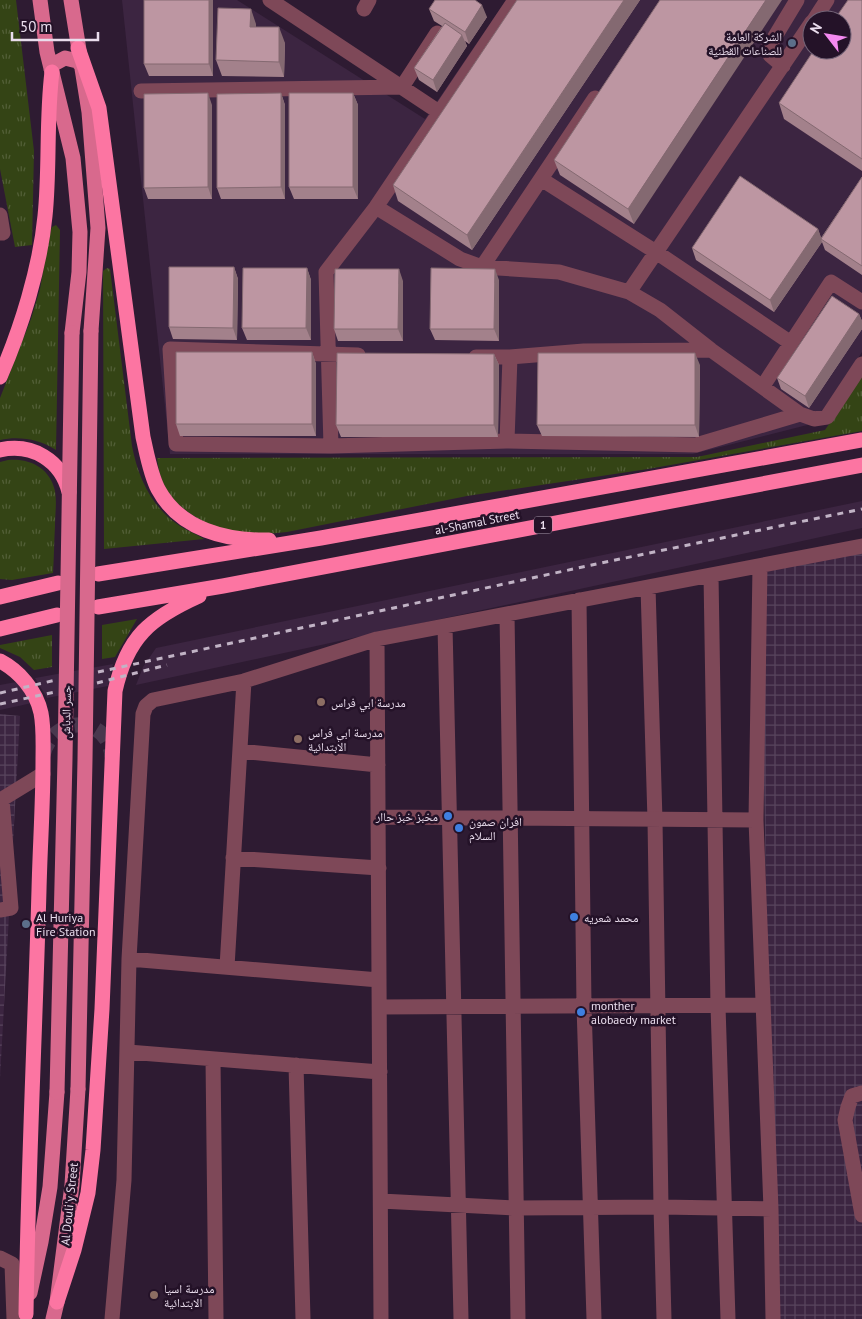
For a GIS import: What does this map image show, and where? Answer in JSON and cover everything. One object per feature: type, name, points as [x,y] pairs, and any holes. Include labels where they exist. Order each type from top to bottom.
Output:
[{"type":"highway","points":[[78,48],[99,108],[143,437],[153,479],[168,503],[184,518],[218,535],[244,540],[321,538]]},
{"type":"highway","points":[[0,377],[21,324],[41,246],[48,179],[52,70]]},
{"type":"highway","name":"al-Shamal Street","points":[[98,574],[321,538],[862,440]]},
{"type":"highway","points":[[0,450],[23,448],[32,450],[45,457],[60,471],[69,494]]},
{"type":"highway","name":"al-Shamal Street","points":[[98,607],[223,586],[862,465]]},
{"type":"highway","points":[[0,597],[58,583]]},
{"type":"highway","points":[[57,1302],[74,1250],[88,1193],[93,1150],[101,1019],[114,706],[120,667],[139,635],[150,624],[176,606],[223,586]]},
{"type":"highway","points":[[0,588],[31,589]]},
{"type":"highway","points":[[0,629],[57,614]]},
{"type":"highway","points":[[0,660],[21,676],[29,686],[38,702],[42,729],[43,774],[34,1070],[21,1317]]},
{"type":"main road","name":"جسر الدباش","points":[[40,0],[47,52],[73,158],[80,232],[79,272],[72,332],[57,1092]]},
{"type":"main road","name":"جسر الدباش","points":[[71,0],[89,112],[98,228],[91,331],[78,1089]]},
{"type":"main road","points":[[52,70],[54,64],[65,58],[71,58],[81,65]]},
{"type":"main road","name":"Al Douli'y Street","points":[[53,1319],[57,1302],[72,1184],[78,1089]]},
{"type":"main road","name":"Al Douli'y Street","points":[[21,1317],[41,1242],[50,1187],[57,1092]]},
{"type":"street","points":[[270,0],[439,112]]},
{"type":"street","points":[[332,446],[326,272],[376,207],[515,0]]},
{"type":"street","points":[[783,66],[770,55],[768,48],[797,0]]},
{"type":"street","points":[[402,87],[437,33]]},
{"type":"street","points":[[629,292],[802,38]]},
{"type":"street","points":[[141,91],[402,87]]},
{"type":"street","points":[[482,267],[601,89]]},
{"type":"street","points":[[541,179],[656,252],[791,343]]},
{"type":"street","points":[[376,207],[460,259],[482,267],[559,272],[629,292],[660,310],[800,414],[814,419],[827,417],[862,364]]},
{"type":"street","points":[[0,216],[4,233],[0,233]]},
{"type":"street","points":[[763,386],[831,282],[862,302]]},
{"type":"street","points":[[377,355],[170,349],[176,444],[332,446],[506,441],[696,445],[800,414]]},
{"type":"street","points":[[463,356],[510,357],[584,351],[712,350]]},
{"type":"street","points":[[506,441],[510,357]]},
{"type":"street","points":[[116,1318],[124,1180],[129,959],[143,714],[146,706],[153,700],[244,681],[378,639],[862,546]]},
{"type":"street","points":[[760,566],[756,820],[771,1209],[773,1319]]},
{"type":"street","points":[[711,575],[718,1006],[728,1319]]},
{"type":"street","points":[[648,587],[655,820],[664,1319]]},
{"type":"street","points":[[579,600],[584,1006],[594,1319]]},
{"type":"street","points":[[507,614],[518,1319]]},
{"type":"street","points":[[445,626],[461,1319]]},
{"type":"street","points":[[378,639],[381,1319]]},
{"type":"street","points":[[227,967],[244,681]]},
{"type":"street","points":[[240,752],[378,765]]},
{"type":"street","points":[[0,910],[11,908],[2,799],[43,774]]},
{"type":"street","points":[[378,817],[756,820]]},
{"type":"street","points":[[233,858],[379,868]]},
{"type":"street","points":[[129,959],[379,980]]},
{"type":"street","points":[[380,1007],[762,1005]]},
{"type":"street","points":[[128,1052],[380,1072]]},
{"type":"street","points":[[213,1059],[216,1319]]},
{"type":"street","points":[[296,1065],[302,1319]]},
{"type":"street","points":[[862,1093],[852,1096],[845,1120],[862,1215]]},
{"type":"street","points":[[380,1201],[517,1208],[591,1209],[661,1207],[771,1209]]},
{"type":"street","points":[[0,1258],[12,1264],[21,1317]]},
{"type":"shaded area","points":[[122,0],[237,0],[425,119],[506,0],[862,0],[862,352],[819,422],[693,454],[170,454]]},
{"type":"shaded area","points":[[862,501],[862,528],[136,685],[143,667],[156,648]]},
{"type":"shaded area","points":[[862,546],[862,1319],[774,1319],[760,566]]},
{"type":"shaded area","points":[[113,664],[108,686],[47,698],[35,678]]},
{"type":"shaded area","points":[[16,682],[32,703],[0,710],[0,685]]},
{"type":"shaded area","points":[[0,714],[20,716],[0,1078]]},
{"type":"green space","points":[[0,0],[16,0],[34,151],[32,245],[15,247],[0,169]]},
{"type":"green space","points":[[56,225],[60,230],[56,450],[43,443],[29,439],[14,438],[0,440],[0,398],[31,319],[40,289],[51,229]]},
{"type":"green space","points":[[107,268],[110,269],[132,446],[142,481],[154,501],[170,519],[204,539],[104,549],[103,271]]},
{"type":"green space","points":[[862,376],[862,431],[648,469],[467,496],[287,532],[237,533],[224,530],[198,519],[176,502],[168,491],[161,477],[157,458],[697,457],[825,430]]},
{"type":"green space","points":[[8,460],[24,461],[38,466],[49,476],[52,483],[56,504],[53,573],[12,580],[0,579],[0,462]]},
{"type":"green space","points":[[137,619],[115,657],[102,659],[102,625]]},
{"type":"green space","points":[[52,635],[52,667],[34,670],[20,657],[0,648],[0,645]]},
{"type":"building","points":[[144,0],[209,0],[209,64],[144,64]]},
{"type":"building","points":[[435,0],[475,0],[482,5],[465,32],[429,9]]},
{"type":"building","points":[[517,0],[624,0],[467,235],[393,185]]},
{"type":"building","points":[[660,0],[766,0],[628,209],[554,160]]},
{"type":"building","points":[[848,0],[862,0],[862,159],[779,103],[807,60],[852,60],[852,10],[841,10]]},
{"type":"building","points":[[218,8],[251,9],[250,27],[279,27],[279,62],[216,60]]},
{"type":"building","points":[[445,23],[462,35],[433,80],[414,68]]},
{"type":"building","points":[[208,93],[208,187],[144,188],[144,94]]},
{"type":"building","points":[[281,93],[281,187],[217,188],[217,94]]},
{"type":"building","points":[[289,93],[353,93],[353,187],[289,187]]},
{"type":"building","points":[[740,176],[818,229],[770,300],[692,248]]},
{"type":"building","points":[[862,177],[862,266],[821,239]]},
{"type":"building","points":[[169,267],[234,267],[233,328],[169,327]]},
{"type":"building","points":[[243,268],[307,268],[306,328],[242,328]]},
{"type":"building","points":[[431,268],[495,269],[494,329],[430,329]]},
{"type":"building","points":[[335,269],[399,269],[398,329],[334,329]]},
{"type":"building","points":[[832,296],[859,314],[805,396],[777,378]]},
{"type":"building","points":[[176,352],[312,352],[312,424],[176,424]]},
{"type":"building","points":[[337,353],[494,354],[494,425],[336,425]]},
{"type":"building","points":[[538,353],[695,353],[695,425],[537,425]]},
{"type":"tunnel","points":[[43,755],[49,742],[58,732],[68,727],[80,725],[91,727],[101,733],[109,743],[112,757]]},
{"type":"railway","points":[[98,672],[601,563],[862,509]]},
{"type":"railway","points":[[97,683],[167,665]]},
{"type":"railway","points":[[0,693],[56,680]]},
{"type":"railway","points":[[0,704],[55,692]]},
{"type":"place","name":"الشركة العامة للصناعات القطنية","points":[[792,43]]},
{"type":"place","name":"مدرسة ابي فراس","points":[[321,702]]},
{"type":"place","name":"مدرسة ابي فراس الابتدائية","points":[[298,739]]},
{"type":"place","name":"مخبز خبز حاار","points":[[448,816]]},
{"type":"place","name":"افران صمون السلام","points":[[459,828]]},
{"type":"place","name":"محمد شعريه","points":[[574,917]]},
{"type":"place","name":"Al Huriya Fire Station","points":[[26,924]]},
{"type":"place","name":"monther alobaedy market","points":[[581,1012]]},
{"type":"place","name":"مدرسة اسيا الابتدائية","points":[[154,1295]]}]
